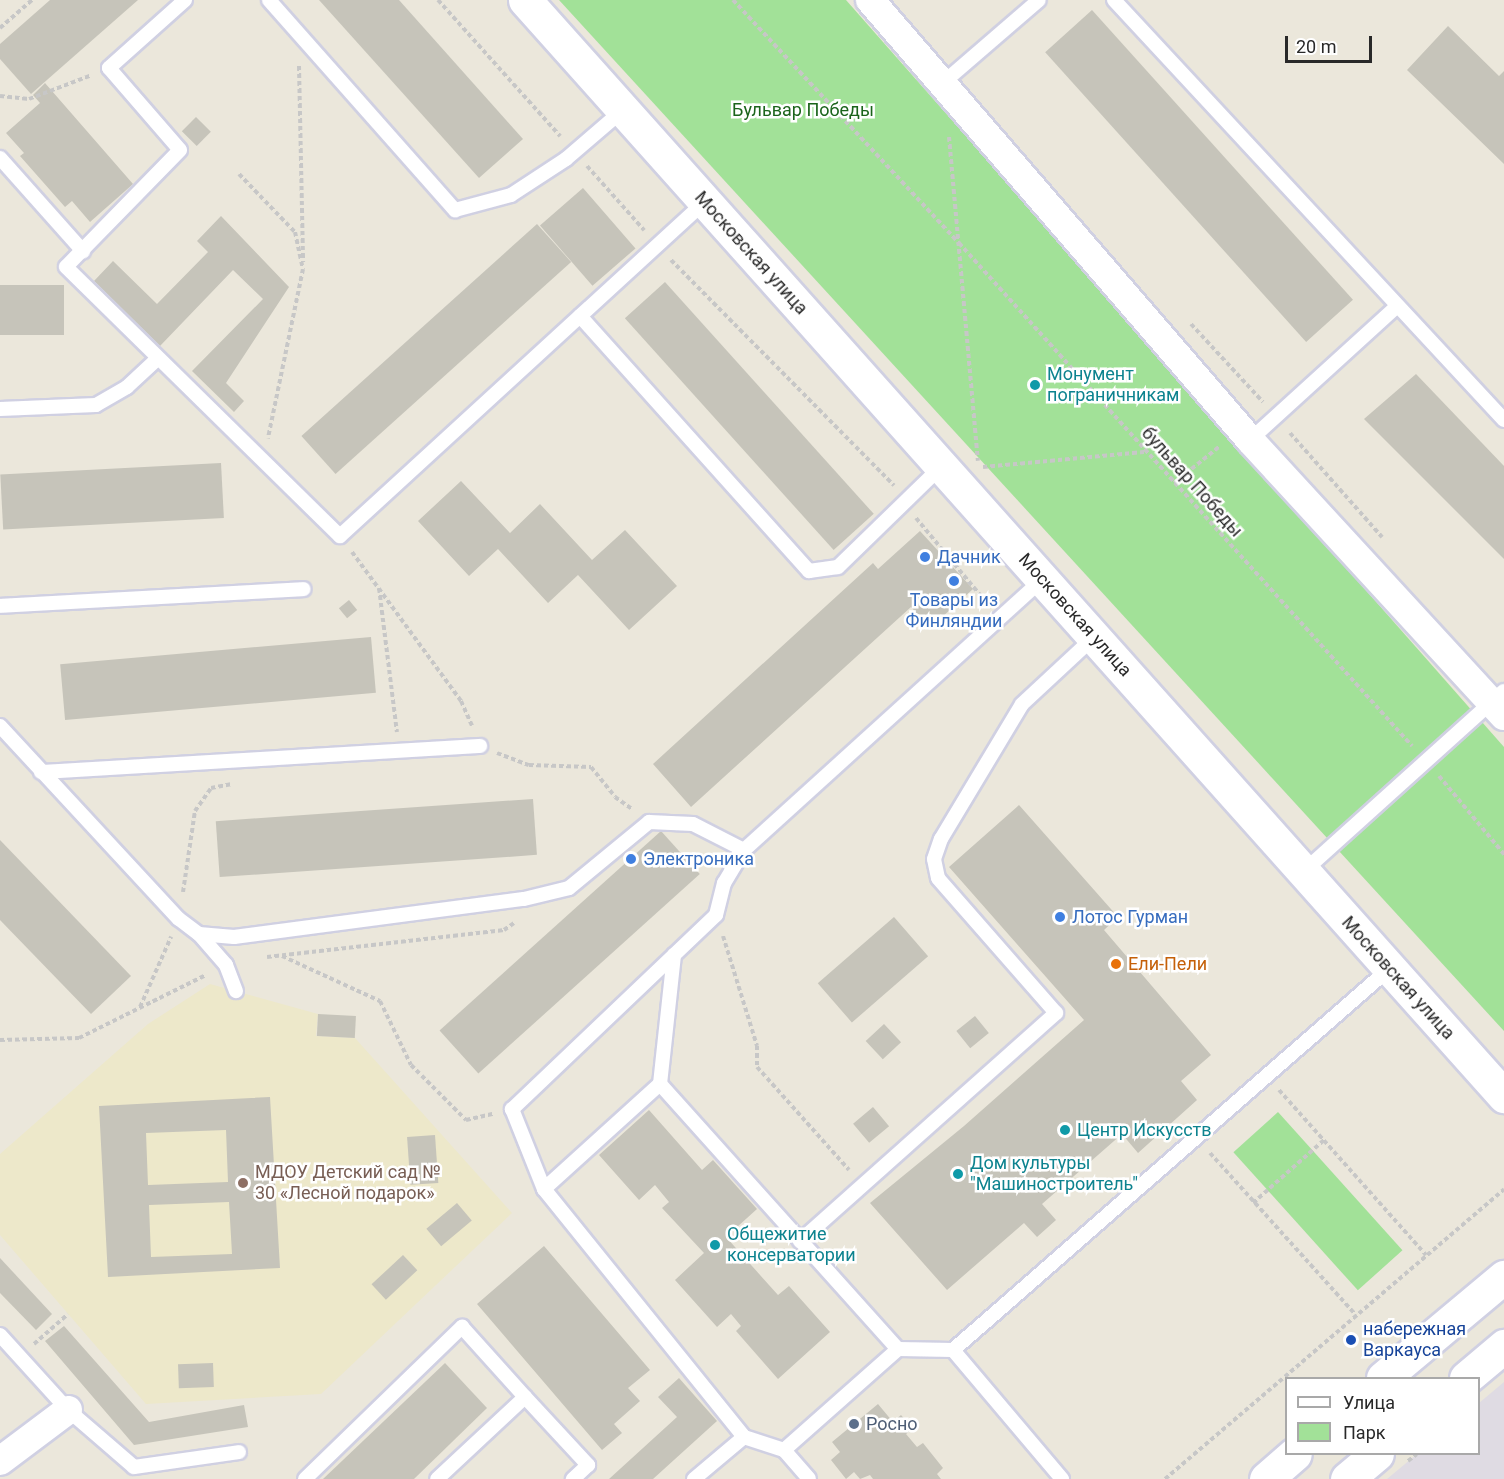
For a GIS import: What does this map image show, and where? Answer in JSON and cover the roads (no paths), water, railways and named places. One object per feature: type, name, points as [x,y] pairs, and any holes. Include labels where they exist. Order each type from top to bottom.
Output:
[{"type":"street","name":"Московская улица","points":[[525,0],[1504,1096]]},
{"type":"street","points":[[870,0],[944,82],[1239,439],[1500,704]]},
{"type":"street","points":[[1384,1377],[1504,1277]]},
{"type":"street","points":[[1467,1377],[1504,1346]]},
{"type":"street","points":[[0,1461],[68,1410]]},
{"type":"street","points":[[1266,1479],[1294,1455]]},
{"type":"street","points":[[1347,1479],[1376,1455]]},
{"type":"lane","points":[[185,0],[109,68],[180,150],[66,267],[340,536],[705,201]]},
{"type":"lane","points":[[269,0],[455,210],[512,195],[574,152],[623,110]]},
{"type":"lane","points":[[944,82],[1039,0]]},
{"type":"lane","points":[[1114,0],[1396,307],[1504,420]]},
{"type":"lane","points":[[0,158],[83,251]]},
{"type":"lane","points":[[1239,439],[1396,307]]},
{"type":"lane","points":[[580,316],[810,571],[838,567],[942,466]]},
{"type":"lane","points":[[0,409],[96,405],[127,387],[157,358]]},
{"type":"lane","points":[[808,1479],[784,1450],[744,1437],[544,1189],[512,1109],[716,915],[724,883],[744,850],[1002,620],[1043,579]]},
{"type":"lane","points":[[0,606],[304,589]]},
{"type":"lane","points":[[800,1240],[1056,1013],[938,878],[934,859],[941,839],[1022,704],[1094,637]]},
{"type":"lane","points":[[1304,871],[1426,762],[1500,704]]},
{"type":"lane","points":[[0,726],[179,919],[200,934],[226,965],[236,991]]},
{"type":"lane","points":[[41,772],[480,746]]},
{"type":"lane","points":[[200,934],[234,937],[524,899],[558,891],[569,888],[649,822],[693,824],[744,850]]},
{"type":"lane","points":[[544,1189],[660,1084],[674,955]]},
{"type":"lane","points":[[784,1450],[898,1349],[953,1350],[1390,968]]},
{"type":"lane","points":[[660,1084],[898,1349]]},
{"type":"lane","points":[[305,1479],[462,1326],[588,1465],[573,1479]]},
{"type":"lane","points":[[0,1335],[68,1410],[134,1467],[239,1452]]},
{"type":"lane","points":[[953,1350],[1059,1478]]},
{"type":"lane","points":[[437,1479],[525,1397]]},
{"type":"lane","points":[[694,1479],[744,1437]]},
{"type":"place","name":"Монумент пограничникам","points":[[1035,385]]},
{"type":"place","name":"Дачник","points":[[925,557]]},
{"type":"place","name":"Товары из Финляндии","points":[[954,581]]},
{"type":"place","name":"Электроника","points":[[631,859]]},
{"type":"place","name":"Лотос Гурман","points":[[1060,917]]},
{"type":"place","name":"Ели-Пели","points":[[1116,964]]},
{"type":"place","name":"Центр Искусств","points":[[1065,1130]]},
{"type":"place","name":"Дом культуры \"Машиностроитель\"","points":[[958,1174]]},
{"type":"place","name":"МДОУ Детский сад № 30 «Лесной подарок»","points":[[243,1183]]},
{"type":"place","name":"Общежитие консерватории","points":[[715,1245]]},
{"type":"place","name":"набережная Варкауса","points":[[1351,1340]]},
{"type":"place","name":"Росно","points":[[854,1424]]},
{"type":"park label","name":"Бульвар Победы","points":[[803,110]]}]
